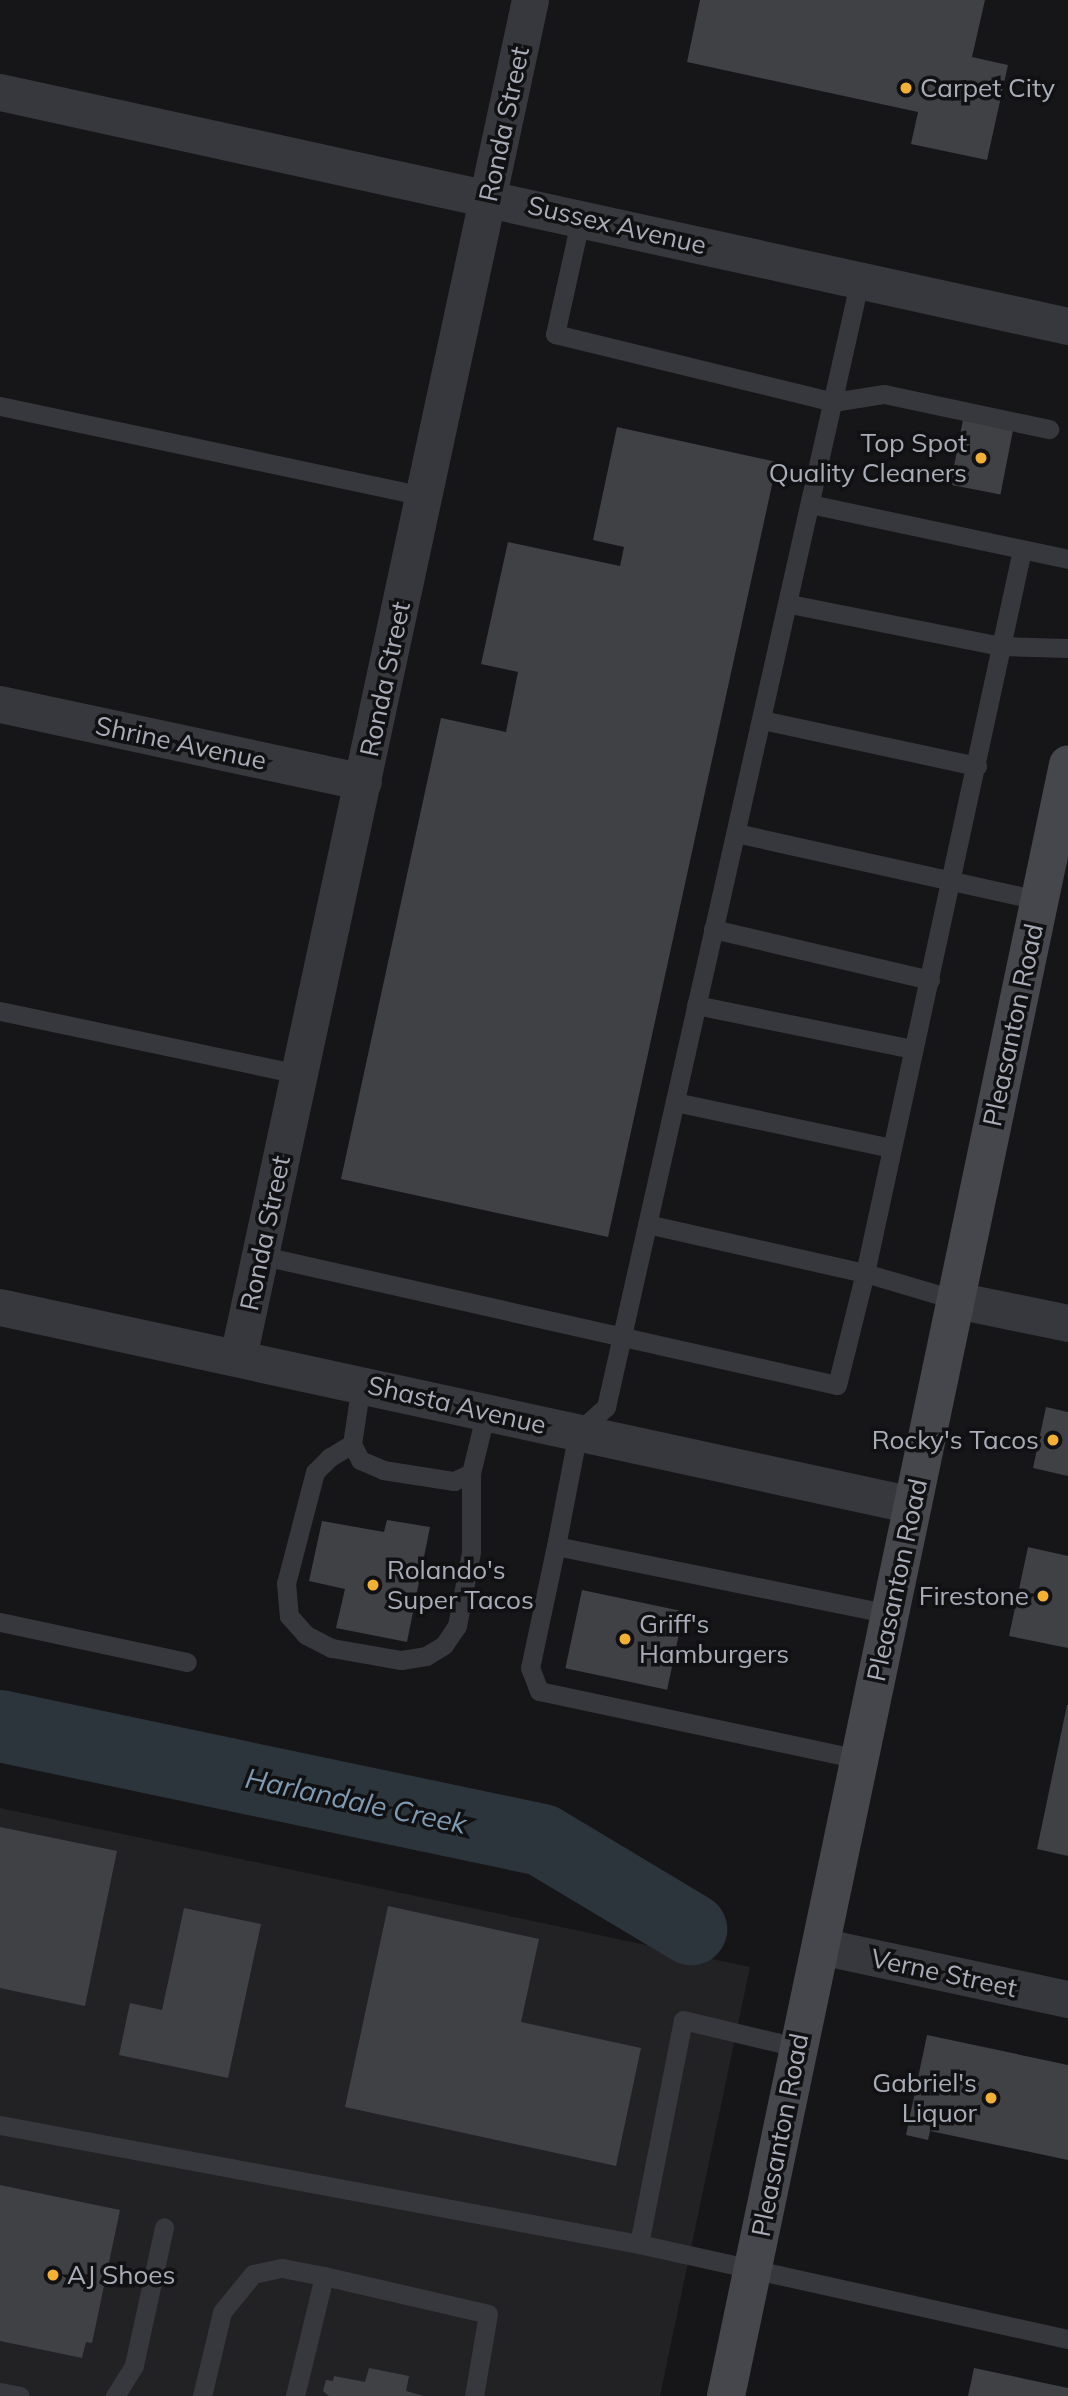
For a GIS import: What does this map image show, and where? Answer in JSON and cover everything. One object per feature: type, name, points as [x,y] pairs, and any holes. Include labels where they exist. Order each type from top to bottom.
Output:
[{"type":"main road","name":"Pleasanton Road","points":[[726,2396],[796,2047],[820,1947],[1068,764]]},
{"type":"street","name":"Ronda Street","points":[[238,1357],[530,0]]},
{"type":"street","name":"Sussex Avenue","points":[[0,92],[488,196],[1068,326]]},
{"type":"street","name":"Shrine Avenue","points":[[0,704],[363,782]]},
{"type":"street","points":[[956,1300],[1068,1324]]},
{"type":"street","name":"Shasta Avenue","points":[[0,1307],[913,1505]]},
{"type":"street","name":"Verne Street","points":[[820,1947],[1068,1999]]},
{"type":"lane","points":[[581,217],[555,334],[833,402],[884,394],[1049,429]]},
{"type":"lane","points":[[859,1759],[540,1691],[530,1668],[578,1432],[606,1407],[713,929],[790,604],[860,279]]},
{"type":"lane","points":[[0,406],[424,496]]},
{"type":"lane","points":[[810,504],[1068,559]]},
{"type":"lane","points":[[259,1255],[837,1385],[866,1273],[1022,550]]},
{"type":"lane","points":[[790,604],[1000,646],[1068,648]]},
{"type":"lane","points":[[762,720],[977,766]]},
{"type":"lane","points":[[736,833],[1039,900]]},
{"type":"lane","points":[[713,929],[930,980]]},
{"type":"lane","points":[[696,1004],[913,1049]]},
{"type":"lane","points":[[0,1011],[299,1074]]},
{"type":"lane","points":[[675,1101],[891,1148]]},
{"type":"lane","points":[[647,1224],[866,1273],[956,1300]]},
{"type":"lane","points":[[361,1384],[352,1444],[360,1460],[383,1471],[454,1481],[471,1473]]},
{"type":"lane","points":[[352,1444],[330,1457],[314,1472],[286,1583],[289,1616],[306,1635],[332,1648],[401,1660],[426,1656],[444,1645],[457,1626],[471,1552],[471,1473],[486,1412]]},
{"type":"lane","points":[[556,1546],[890,1614]]},
{"type":"lane","points":[[0,1622],[187,1662]]},
{"type":"lane","points":[[639,2245],[683,2020],[796,2047]]},
{"type":"lane","points":[[0,2125],[639,2245],[1068,2339]]},
{"type":"lane","points":[[115,2396],[134,2365],[164,2227]]},
{"type":"lane","points":[[202,2396],[222,2312],[253,2274],[282,2268],[488,2314],[474,2396]]},
{"type":"lane","points":[[295,2396],[324,2276]]},
{"type":"lane","points":[[0,2392],[20,2396]]},
{"type":"shaded area","points":[[0,1808],[750,1967],[660,2396],[0,2396]]},
{"type":"building","name":"Carpet City","points":[[700,0],[985,0],[972,57],[1008,65],[987,160],[911,144],[918,112],[687,62]]},
{"type":"building","name":"Top Spot Quality Cleaners","points":[[963,420],[1013,430],[1000,495],[950,485]]},
{"type":"building","points":[[617,427],[777,462],[608,1237],[341,1179],[441,718],[506,732],[518,672],[481,664],[508,542],[620,566],[624,547],[593,540]]},
{"type":"building","name":"Rocky's Tacos","points":[[1046,1407],[1068,1412],[1068,1476],[1033,1468]]},
{"type":"building","name":"Rolando's Super Tacos","points":[[387,1520],[430,1527],[407,1642],[336,1628],[345,1589],[309,1581],[322,1521],[384,1532]]},
{"type":"building","name":"Firestone","points":[[1028,1547],[1068,1556],[1068,1648],[1009,1636]]},
{"type":"building","name":"Griff's Hamburgers","points":[[582,1590],[684,1612],[667,1690],[565,1668]]},
{"type":"building","points":[[1068,1705],[1068,1856],[1037,1849]]},
{"type":"building","points":[[0,1827],[117,1851],[85,2006],[0,1988]]},
{"type":"building","points":[[388,1906],[539,1939],[521,2022],[641,2048],[616,2166],[345,2107]]},
{"type":"building","points":[[184,1908],[261,1924],[228,2078],[119,2055],[130,2003],[162,2010]]},
{"type":"building","name":"Gabriel's Liquor","points":[[927,2035],[1068,2065],[1068,2160],[930,2131],[928,2140],[906,2135]]},
{"type":"building","name":"AJ Shoes","points":[[0,2185],[120,2210],[92,2343],[86,2342],[82,2358],[0,2341]]},
{"type":"building","points":[[369,2368],[409,2376],[406,2391],[424,2396],[329,2396],[323,2391],[326,2380],[333,2381],[334,2376],[365,2382]]},
{"type":"building","points":[[974,2368],[1068,2388],[1068,2396],[968,2396]]},
{"type":"waterway","name":"Harlandale Creek","points":[[0,1726],[542,1840],[691,1929]]},
{"type":"place","name":"Carpet City","points":[[906,88]]},
{"type":"place","name":"Top Spot Quality Cleaners","points":[[981,458]]},
{"type":"place","name":"Rocky's Tacos","points":[[1053,1440]]},
{"type":"place","name":"Rolando's Super Tacos","points":[[373,1585]]},
{"type":"place","name":"Firestone","points":[[1043,1596]]},
{"type":"place","name":"Griff's Hamburgers","points":[[625,1639]]},
{"type":"place","name":"Gabriel's Liquor","points":[[991,2098]]},
{"type":"place","name":"AJ Shoes","points":[[53,2275]]}]
